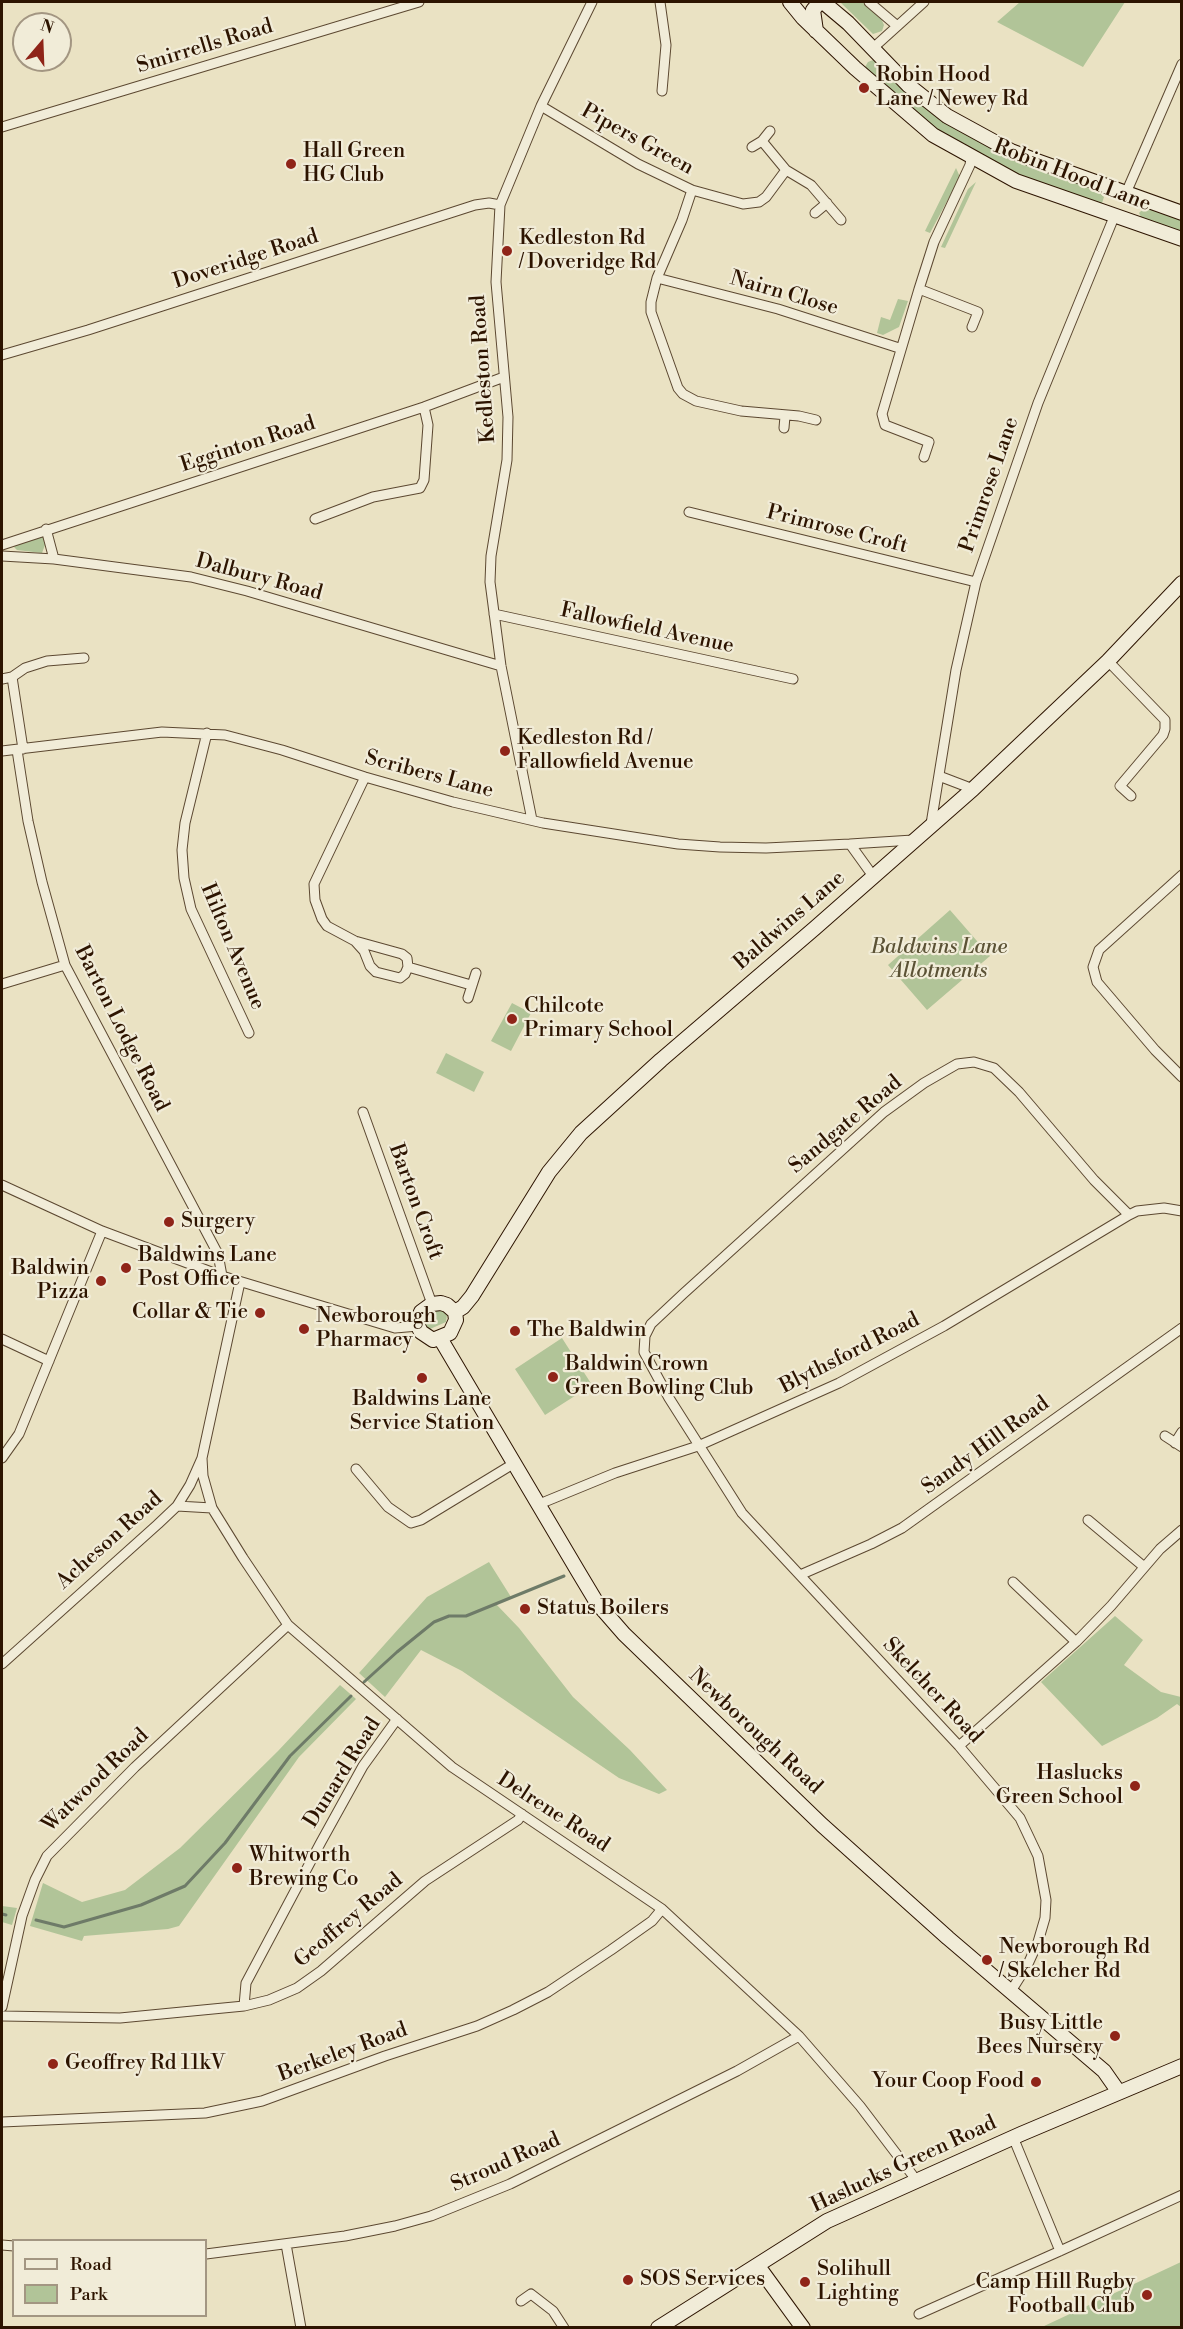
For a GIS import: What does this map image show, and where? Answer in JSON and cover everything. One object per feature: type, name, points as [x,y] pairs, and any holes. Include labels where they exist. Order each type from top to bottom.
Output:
[{"type":"street","name":"Smirrells Road","points":[[2,127],[419,2]]},
{"type":"street","name":"Kedleston Road","points":[[532,820],[501,666],[490,582],[491,556],[507,460],[508,417],[496,282],[500,205],[541,106],[592,2]]},
{"type":"street","points":[[660,2],[666,45],[662,91]]},
{"type":"street","name":"Robin Hood Lane","points":[[790,2],[816,31],[855,68],[933,135],[971,158],[1016,181],[1182,239]]},
{"type":"street","points":[[816,31],[813,10],[822,2]]},
{"type":"street","name":"Robin Hood Lane","points":[[822,2],[922,96],[947,116],[1037,161],[1182,213]]},
{"type":"street","points":[[869,2],[896,25]]},
{"type":"street","points":[[872,49],[924,2]]},
{"type":"street","points":[[1114,217],[1182,64]]},
{"type":"street","name":"Pipers Green","points":[[541,106],[638,164],[692,190],[677,233],[657,278],[651,302],[651,312],[678,388],[683,394],[696,401],[741,411],[799,416],[816,420]]},
{"type":"street","points":[[752,147],[762,141],[770,131]]},
{"type":"street","points":[[762,141],[786,170],[811,185],[841,220]]},
{"type":"street","points":[[924,457],[929,442],[885,425],[882,414],[899,348],[934,242],[970,165],[971,158]]},
{"type":"street","points":[[692,190],[733,203],[754,203],[766,197],[786,170]]},
{"type":"street","name":"Doveridge Road","points":[[2,355],[88,330],[475,205],[489,203],[500,205]]},
{"type":"street","points":[[815,213],[827,203]]},
{"type":"street","name":"Primrose Lane","points":[[931,824],[956,670],[976,582],[1038,403],[1114,217]]},
{"type":"street","name":"Nairn Close","points":[[657,278],[777,309],[899,348]]},
{"type":"street","points":[[919,289],[978,312],[972,327]]},
{"type":"street","name":"Egginton Road","points":[[2,544],[424,407],[504,377]]},
{"type":"street","points":[[315,519],[373,497],[420,488],[424,480],[428,425],[424,407]]},
{"type":"street","points":[[784,428],[785,416]]},
{"type":"street","name":"Primrose Croft","points":[[689,513],[976,582]]},
{"type":"street","points":[[46,529],[54,559]]},
{"type":"street","name":"Dalbury Road","points":[[2,556],[126,567],[202,580],[258,594],[501,666]]},
{"type":"street","name":"Baldwins Lane","points":[[455,1312],[463,1307],[472,1296],[549,1172],[581,1133],[973,789],[1108,661],[1182,583]]},
{"type":"street","name":"Fallowfield Avenue","points":[[494,614],[793,679]]},
{"type":"street","points":[[2,679],[12,677],[25,668],[47,661],[84,658]]},
{"type":"street","points":[[1108,661],[1165,720],[1163,735],[1120,786],[1131,796]]},
{"type":"street","name":"Barton Lodge Road","points":[[12,677],[28,821],[65,965],[218,1254],[222,1276]]},
{"type":"street","name":"Scribers Lane","points":[[2,751],[162,732],[207,733],[242,738],[453,802],[532,820],[678,844],[766,848],[914,840]]},
{"type":"street","name":"Hilton Avenue","points":[[207,733],[185,823],[182,850],[184,878],[191,909],[249,1033]]},
{"type":"street","points":[[939,776],[973,789]]},
{"type":"street","points":[[355,941],[364,951],[370,966],[376,972],[400,978],[405,974],[408,967],[407,958],[402,954],[355,941],[327,926],[318,910],[313,890],[365,777]]},
{"type":"street","points":[[850,844],[873,876]]},
{"type":"street","points":[[1182,875],[1099,950],[1094,958],[1093,967],[1097,982],[1155,1050],[1182,1077]]},
{"type":"street","points":[[2,984],[65,965]]},
{"type":"street","points":[[408,967],[471,985]]},
{"type":"street","points":[[468,999],[476,973]]},
{"type":"street","name":"Sandgate Road","points":[[699,1446],[644,1352],[646,1332],[683,1294],[884,1112],[957,1064],[974,1062],[994,1068],[1019,1092],[1094,1180],[1129,1215]]},
{"type":"street","name":"Barton Croft","points":[[363,1112],[432,1305]]},
{"type":"street","points":[[2,1185],[102,1230],[222,1276],[395,1328],[418,1326]]},
{"type":"street","points":[[1129,1215],[1137,1211],[1164,1208],[1182,1211]]},
{"type":"street","name":"Blythsford Road","points":[[537,1505],[615,1473],[699,1446],[849,1377],[944,1326],[1129,1215]]},
{"type":"street","points":[[2,1458],[19,1434],[102,1230]]},
{"type":"street","name":"Acheson Road","points":[[2,1664],[177,1506],[190,1485],[202,1458],[240,1282]]},
{"type":"street","points":[[432,1305],[447,1305],[455,1312],[456,1320],[453,1330],[433,1340],[427,1338],[418,1326],[421,1312],[432,1305]]},
{"type":"street","name":"Sandy Hill Road","points":[[800,1575],[902,1528],[1182,1328]]},
{"type":"street","name":"Newborough Road","points":[[440,1338],[597,1603],[645,1656],[822,1824],[948,1938],[1104,2071],[1118,2091]]},
{"type":"street","points":[[2,1339],[49,1361]]},
{"type":"street","points":[[1165,1436],[1178,1445],[1182,1432]]},
{"type":"street","name":"Skelcher Road","points":[[699,1446],[742,1513],[959,1746],[1020,1818],[1038,1856],[1046,1900],[1045,1918],[1038,1942],[1028,1964],[1011,1991]]},
{"type":"street","name":"Delrene Road","points":[[202,1458],[203,1476],[212,1508],[288,1625],[452,1767],[662,1909],[799,2036],[860,2106],[917,2181]]},
{"type":"street","points":[[356,1468],[388,1507],[411,1523],[421,1520],[513,1464]]},
{"type":"street","points":[[177,1506],[212,1508]]},
{"type":"street","points":[[1088,1520],[1143,1566]]},
{"type":"street","points":[[959,1746],[1076,1642],[1111,1606],[1143,1566],[1182,1530]]},
{"type":"street","points":[[1013,1582],[1076,1642]]},
{"type":"street","name":"Watwood Road","points":[[2,2007],[22,1916],[35,1880],[47,1856],[135,1767],[288,1625]]},
{"type":"street","name":"Dunard Road","points":[[244,2006],[246,1983],[321,1842],[363,1766],[397,1719]]},
{"type":"street","name":"Geoffrey Road","points":[[2,2016],[120,2018],[244,2006],[269,2000],[308,1981],[425,1881],[518,1820],[522,1814]]},
{"type":"street","name":"Berkeley Road","points":[[2,2122],[205,2114],[262,2101],[385,2056],[477,2026],[513,2010],[548,1992],[612,1950],[652,1921],[662,1909]]},
{"type":"street","name":"Stroud Road","points":[[207,2254],[345,2236],[431,2216],[510,2184],[737,2071],[799,2036]]},
{"type":"street","name":"Haslucks Green Road","points":[[658,2328],[827,2221],[1118,2091],[1182,2066]]},
{"type":"street","points":[[1013,2137],[1060,2251]]},
{"type":"street","points":[[919,2314],[1182,2195]]},
{"type":"street","points":[[286,2244],[302,2328]]},
{"type":"street","points":[[758,2266],[803,2328]]},
{"type":"street","points":[[521,2301],[531,2294],[554,2311],[564,2328]]},
{"type":"green space","points":[[840,2],[862,2],[880,16],[884,25],[882,31],[873,34]]},
{"type":"green space","points":[[1020,2],[1125,2],[1083,67],[997,22]]},
{"type":"green space","points":[[873,60],[919,101],[961,132],[1042,171],[1097,190],[1104,197],[1102,203],[1086,202],[1022,178],[939,131],[913,112],[865,67]]},
{"type":"green space","points":[[956,168],[960,177],[930,233],[925,231]]},
{"type":"green space","points":[[976,182],[945,248],[941,247],[968,189]]},
{"type":"green space","points":[[1151,208],[1181,220],[1181,233],[1142,219],[1139,213],[1143,209]]},
{"type":"green space","points":[[898,299],[908,301],[899,327],[883,335],[877,333],[881,317],[890,320]]},
{"type":"green space","points":[[43,535],[45,545],[42,553],[17,550],[14,547],[17,543]]},
{"type":"green space","name":"Baldwins Lane Allotments","points":[[950,910],[990,956],[927,1010],[888,965]]},
{"type":"green space","points":[[512,1003],[531,1013],[511,1051],[491,1041]]},
{"type":"green space","points":[[446,1053],[484,1072],[474,1092],[436,1073]]},
{"type":"green space","points":[[439,1310],[447,1315],[446,1322],[430,1329],[427,1328],[424,1321],[427,1316]]},
{"type":"green space","name":"Baldwin Crown Green Bowling Club","points":[[562,1338],[592,1385],[545,1415],[515,1369]]},
{"type":"green space","points":[[489,1562],[511,1597],[496,1604],[519,1628],[573,1697],[630,1750],[667,1790],[659,1794],[619,1778],[462,1671],[421,1650],[385,1697],[359,1673],[427,1597]]},
{"type":"green space","points":[[1115,1616],[1143,1640],[1124,1665],[1161,1692],[1181,1697],[1181,1707],[1177,1704],[1157,1718],[1102,1746],[1041,1682]]},
{"type":"green space","points":[[340,1685],[356,1699],[299,1757],[179,1926],[168,1929],[84,1936],[82,1941],[30,1926],[43,1883],[82,1902],[125,1890],[180,1848],[278,1751]]},
{"type":"green space","points":[[2,1906],[17,1908],[12,1925],[2,1922]]},
{"type":"green space","name":"Camp Hill Rugby Football Club","points":[[1181,2262],[1181,2327],[1042,2327]]},
{"type":"waterway","points":[[364,1682],[434,1622],[449,1616],[466,1616],[564,1576]]},
{"type":"waterway","points":[[36,1920],[64,1927],[141,1905],[185,1886],[225,1843],[290,1756],[351,1696]]},
{"type":"waterway","points":[[2,1914],[6,1915]]},
{"type":"place","name":"Robin Hood Lane / Newey Rd","points":[[864,88]]},
{"type":"place","name":"Hall Green HG Club","points":[[291,164]]},
{"type":"place","name":"Kedleston Rd / Doveridge Rd","points":[[507,251]]},
{"type":"place","name":"Kedleston Rd / Fallowfield Avenue","points":[[505,751]]},
{"type":"place","name":"Chilcote Primary School","points":[[512,1019]]},
{"type":"place","name":"Surgery","points":[[169,1222]]},
{"type":"place","name":"Baldwins Lane Post Office","points":[[126,1268]]},
{"type":"place","name":"Baldwin Pizza","points":[[101,1281]]},
{"type":"place","name":"Collar & Tie","points":[[260,1313]]},
{"type":"place","name":"Newborough Pharmacy","points":[[304,1329]]},
{"type":"place","name":"The Baldwin","points":[[515,1331]]},
{"type":"place","name":"Baldwin Crown Green Bowling Club","points":[[553,1377]]},
{"type":"place","name":"Baldwins Lane Service Station","points":[[422,1378]]},
{"type":"place","name":"Status Boilers","points":[[525,1609]]},
{"type":"place","name":"Haslucks Green School","points":[[1135,1786]]},
{"type":"place","name":"Whitworth Brewing Co","points":[[237,1868]]},
{"type":"place","name":"Newborough Rd / Skelcher Rd","points":[[987,1960]]},
{"type":"place","name":"Busy Little Bees Nursery","points":[[1115,2036]]},
{"type":"place","name":"Geoffrey Rd 11kV","points":[[53,2064]]},
{"type":"place","name":"Your Coop Food","points":[[1036,2082]]},
{"type":"place","name":"SOS Services","points":[[628,2280]]},
{"type":"place","name":"Solihull Lighting","points":[[805,2282]]},
{"type":"place","name":"Camp Hill Rugby Football Club","points":[[1147,2295]]}]
